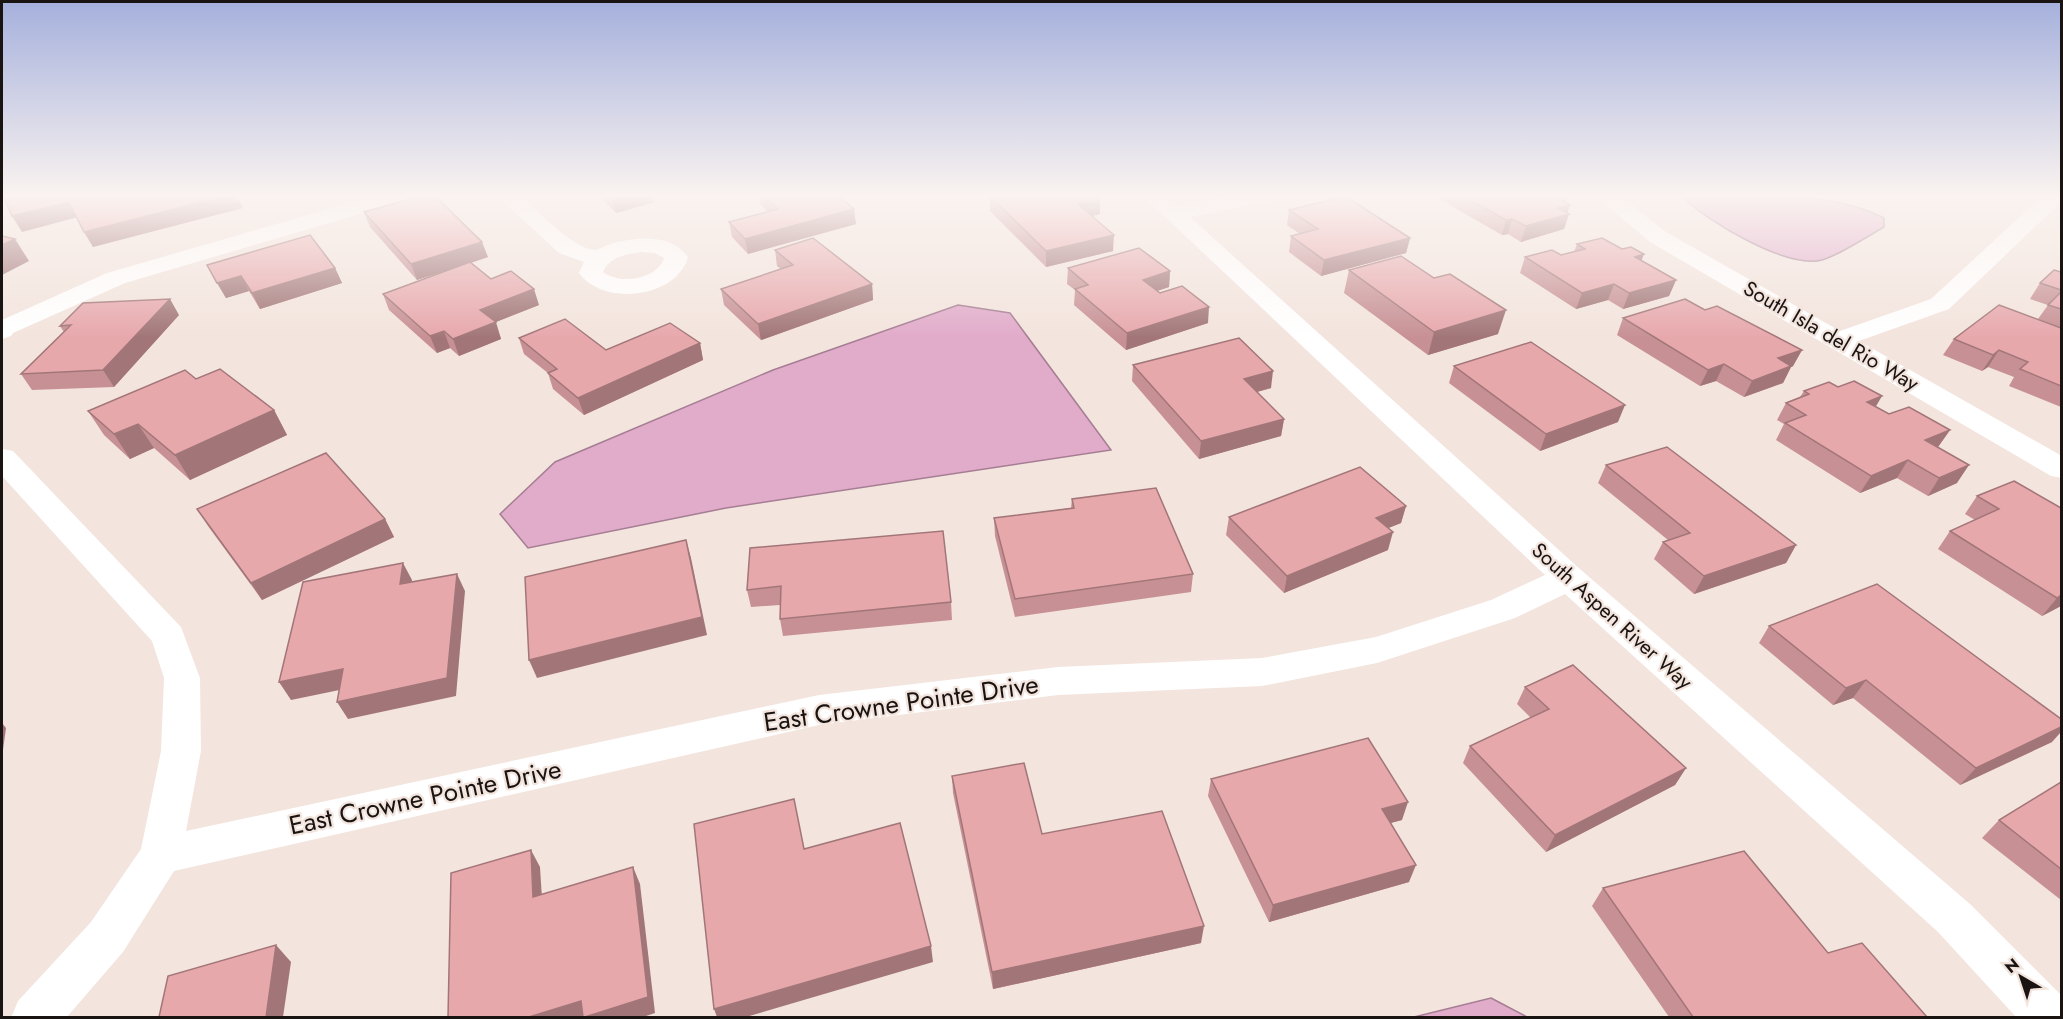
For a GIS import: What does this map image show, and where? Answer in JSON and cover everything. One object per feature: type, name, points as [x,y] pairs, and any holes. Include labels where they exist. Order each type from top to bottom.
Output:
[{"type":"street","points":[[2,331],[32,315],[116,278],[234,244]]},
{"type":"street","points":[[562,244],[567,248],[598,259]]},
{"type":"street","name":"South Aspen River Way","points":[[1208,244],[1569,578],[1954,918],[2050,1017]]},
{"type":"street","name":"South Isla del Rio Way","points":[[1669,244],[2061,469]]},
{"type":"street","points":[[1838,340],[1940,304],[2004,244]]},
{"type":"street","points":[[2,458],[168,636],[182,678],[181,751],[161,855],[107,937],[35,1017]]},
{"type":"street","name":"East Crowne Pointe Drive","points":[[161,855],[819,710],[1058,681],[1262,672],[1377,650],[1503,609],[1569,578]]},
{"type":"shaded area","points":[[1754,244],[1855,244],[1822,260],[1807,261]]},
{"type":"shaded area","points":[[958,305],[1010,313],[1111,450],[726,508],[528,548],[500,514],[555,462],[773,370]]},
{"type":"shaded area","points":[[1491,998],[1527,1017],[1414,1017]]},
{"type":"building","points":[[281,244],[316,244],[335,268],[252,293],[241,276],[217,283],[207,265]]},
{"type":"building","points":[[393,244],[477,244],[411,264]]},
{"type":"building","points":[[795,244],[820,244],[872,284],[758,324],[721,289],[793,265],[775,250]]},
{"type":"building","points":[[1038,244],[1078,244],[1046,251]]},
{"type":"building","points":[[1301,244],[1388,244],[1324,260]]},
{"type":"building","points":[[1577,244],[1612,244],[1622,249],[1631,247],[1644,254],[1635,257],[1676,280],[1629,293],[1614,284],[1582,293],[1525,257],[1552,250],[1561,255],[1585,249]]},
{"type":"building","points":[[1139,248],[1170,271],[1143,280],[1160,293],[1182,286],[1209,307],[1127,333],[1075,289],[1088,285],[1068,268]]},
{"type":"building","points":[[1401,256],[1434,278],[1450,274],[1506,310],[1434,332],[1349,270]]},
{"type":"building","points":[[470,262],[491,279],[511,271],[534,289],[480,310],[496,322],[453,339],[444,331],[430,336],[383,294]]},
{"type":"building","points":[[2054,270],[2061,272],[2061,290],[2040,283]]},
{"type":"building","points":[[2061,292],[2061,309],[2048,305]]},
{"type":"building","points":[[170,299],[103,370],[21,374],[71,325],[60,326],[83,303]]},
{"type":"building","points":[[1685,299],[1705,310],[1717,306],[1802,350],[1778,358],[1791,366],[1752,381],[1724,364],[1708,370],[1623,318]]},
{"type":"building","points":[[1999,305],[2061,328],[2061,386],[2020,369],[2028,362],[1999,350],[1993,355],[1954,339]]},
{"type":"building","points":[[565,319],[606,350],[670,323],[700,343],[578,398],[548,373],[557,369],[519,338]]},
{"type":"building","points":[[1239,338],[1273,371],[1244,379],[1284,419],[1201,441],[1133,365]]},
{"type":"building","points":[[1531,342],[1625,405],[1546,434],[1454,366]]},
{"type":"building","points":[[220,369],[274,410],[175,455],[138,424],[114,434],[88,411],[185,370],[196,379]]},
{"type":"building","points":[[1854,381],[1882,396],[1867,402],[1889,414],[1909,407],[1950,430],[1925,440],[1969,465],[1939,478],[1908,460],[1871,476],[1785,423],[1806,415],[1786,403],[1809,394],[1804,391],[1829,382],[1838,387]]},
{"type":"building","points":[[1667,447],[1796,545],[1704,576],[1663,542],[1690,533],[1606,465]]},
{"type":"building","points":[[326,453],[385,519],[251,583],[197,509]]},
{"type":"building","points":[[1360,467],[1406,506],[1376,518],[1393,532],[1287,576],[1229,517]]},
{"type":"building","points":[[2014,481],[2061,508],[2061,595],[2057,598],[1950,531],[1999,509],[1977,496]]},
{"type":"building","points":[[1156,488],[1193,574],[1015,599],[994,518],[1074,508],[1072,499]]},
{"type":"building","points":[[943,531],[951,602],[780,619],[781,586],[747,590],[750,548]]},
{"type":"building","points":[[686,540],[702,617],[529,660],[525,577]]},
{"type":"building","points":[[403,563],[400,584],[457,574],[447,678],[337,702],[343,669],[279,682],[303,582]]},
{"type":"building","points":[[1877,584],[2061,719],[2061,727],[1976,768],[1866,680],[1846,688],[1769,626]]},
{"type":"building","points":[[1573,665],[1686,768],[1555,835],[1470,746],[1549,709],[1525,687]]},
{"type":"building","points":[[1368,738],[1408,802],[1382,809],[1416,865],[1273,905],[1211,779]]},
{"type":"building","points":[[1024,763],[1042,834],[1162,811],[1204,926],[992,972],[952,776]]},
{"type":"building","points":[[2061,782],[2061,869],[1999,820]]},
{"type":"building","points":[[794,799],[804,849],[900,823],[931,946],[714,1009],[694,824]]},
{"type":"building","points":[[531,850],[533,897],[633,867],[648,997],[585,1017],[583,1017],[581,1001],[529,1017],[448,1017],[451,873]]},
{"type":"building","points":[[1744,851],[1828,953],[1862,943],[1927,1017],[1693,1017],[1603,888]]},
{"type":"building","points":[[276,945],[266,1017],[159,1017],[168,976]]}]
